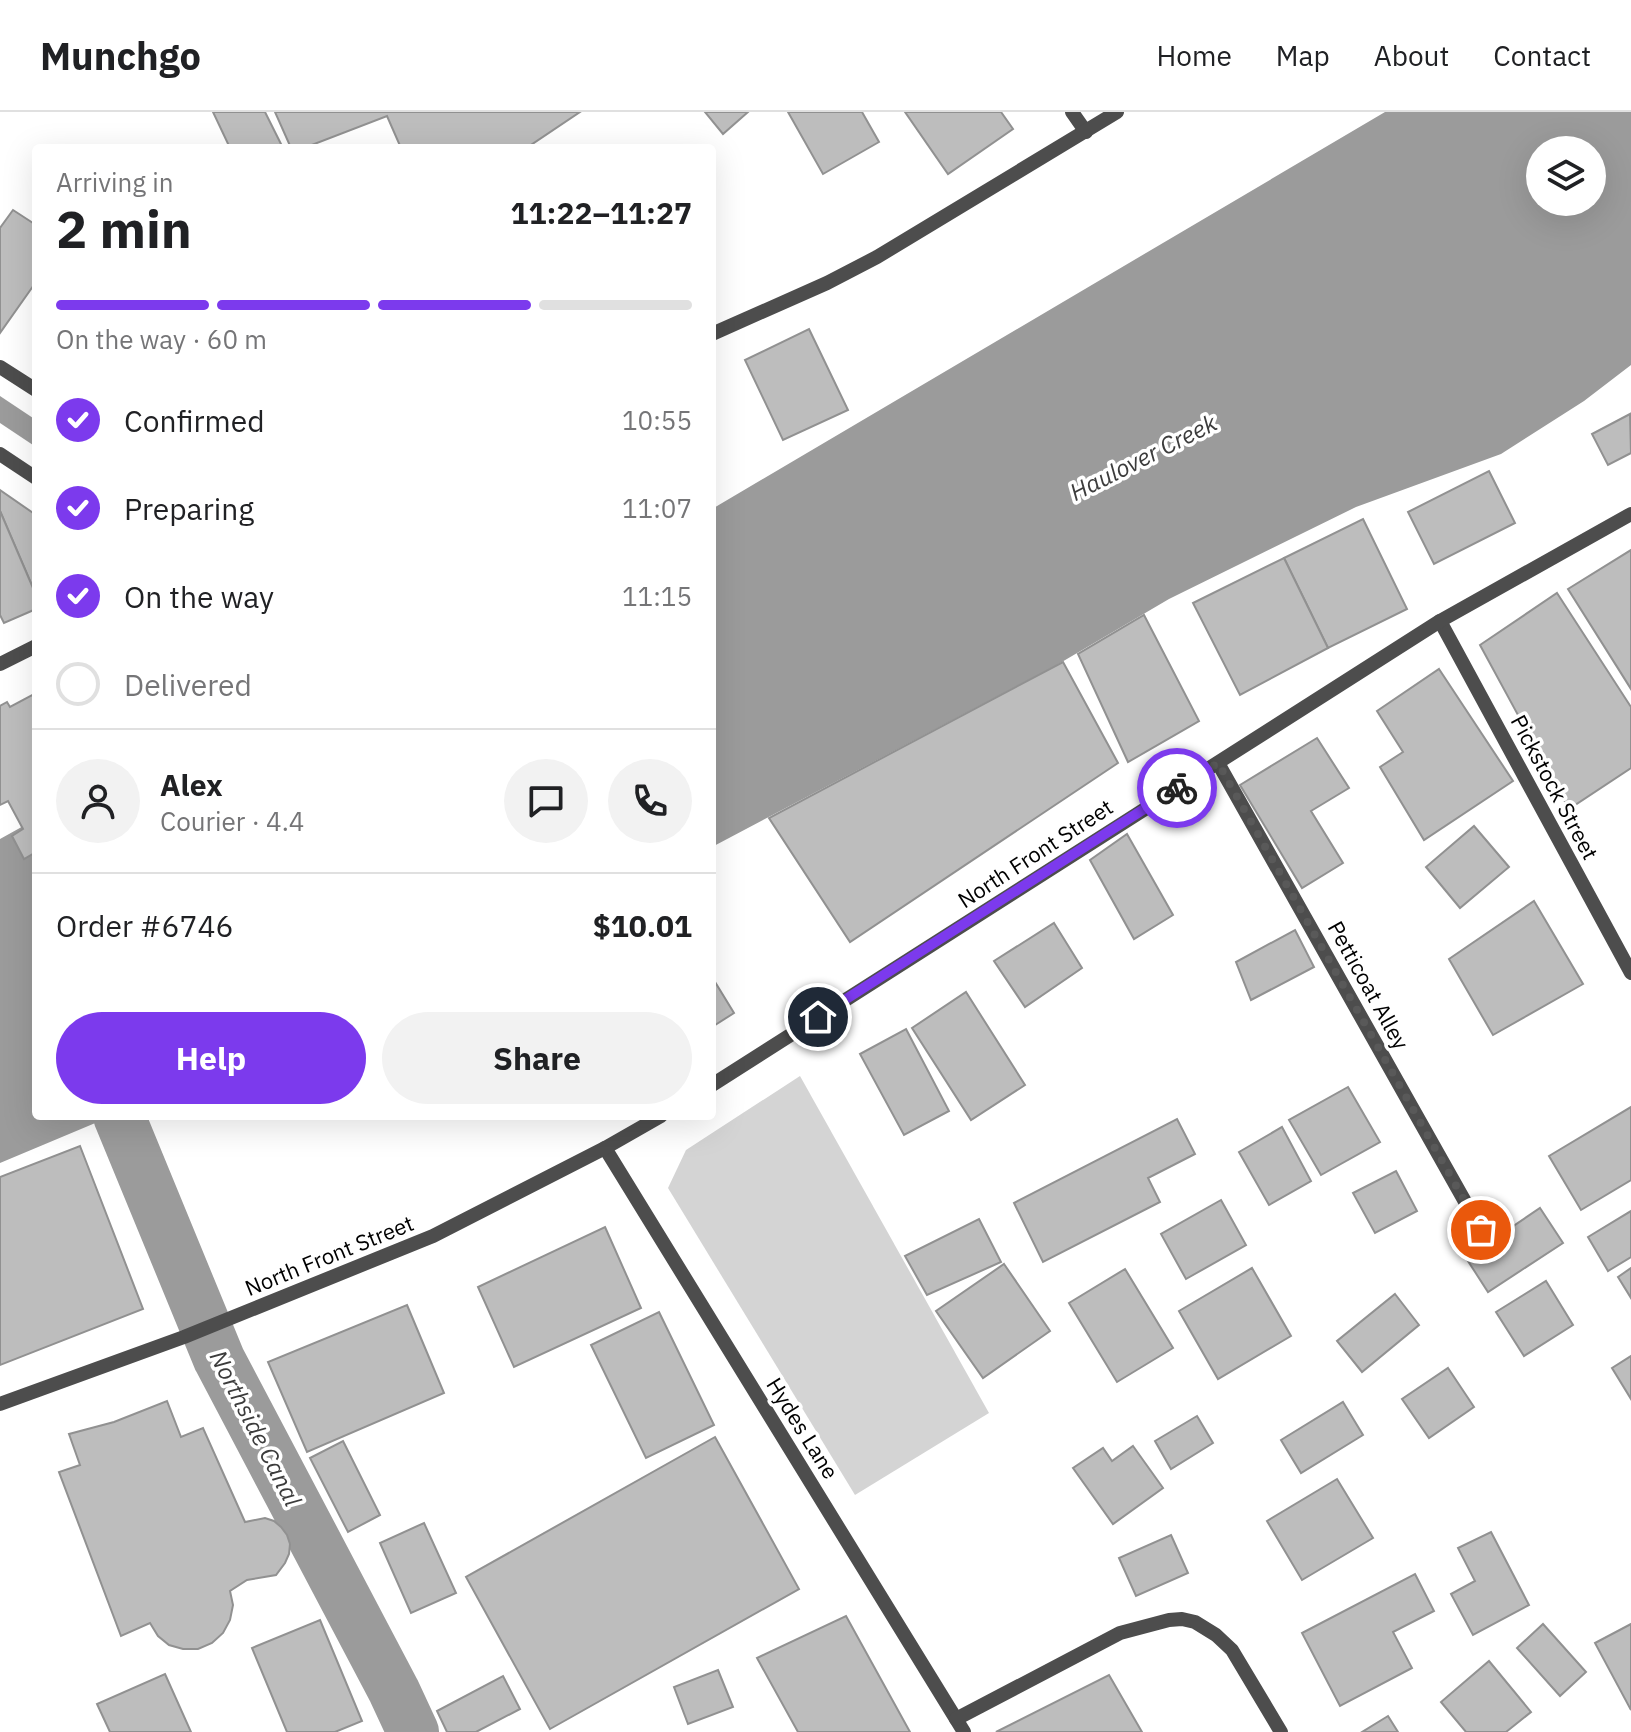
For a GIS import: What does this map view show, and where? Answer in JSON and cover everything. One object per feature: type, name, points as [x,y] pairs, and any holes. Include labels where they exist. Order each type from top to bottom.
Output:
[{"type":"street","points":[[1072,112],[1086,132]]},
{"type":"street","points":[[716,332],[877,257],[1117,112]]},
{"type":"street","points":[[0,367],[32,387]]},
{"type":"street","points":[[0,454],[32,475]]},
{"type":"street","name":"North Front Street","points":[[716,1082],[1440,621],[1631,514]]},
{"type":"street","name":"Pickstock Street","points":[[1440,621],[1631,973]]},
{"type":"street","points":[[0,664],[32,648]]},
{"type":"street","name":"Petticoat Alley","points":[[1218,763],[1481,1230]]},
{"type":"street","name":"North Front Street","points":[[0,1404],[184,1337],[433,1236],[654,1120]]},
{"type":"street","name":"Hydes Lane","points":[[605,1148],[960,1725]]},
{"type":"street","points":[[960,1725],[1120,1633],[1182,1619],[1195,1622],[1216,1635],[1232,1650],[1281,1732]]},
{"type":"shaded area","points":[[800,1076],[989,1413],[855,1495],[668,1188],[686,1150]]},
{"type":"water","name":"Haulover Creek","points":[[1385,112],[1631,112],[1631,365],[1584,401],[1501,454],[1356,507],[1169,599],[1055,666],[716,845],[716,507]]},
{"type":"water","points":[[0,396],[32,417],[32,444],[0,423]]},
{"type":"water","points":[[32,821],[32,1120],[102,1120],[0,1163],[0,839]]},
{"type":"building","points":[[213,112],[265,112],[281,144],[228,144]]},
{"type":"building","points":[[275,112],[580,112],[532,144],[399,144],[387,116],[314,144],[289,144]]},
{"type":"building","points":[[705,112],[748,112],[723,134]]},
{"type":"building","points":[[788,112],[862,112],[879,142],[823,174]]},
{"type":"building","points":[[905,112],[1001,112],[1013,129],[948,174]]},
{"type":"building","points":[[13,210],[32,222],[32,288],[0,333],[0,228]]},
{"type":"building","points":[[809,329],[848,410],[783,440],[745,360]]},
{"type":"building","points":[[1630,414],[1631,453],[1608,465],[1592,434]]},
{"type":"building","points":[[1489,471],[1515,523],[1434,564],[1408,512]]},
{"type":"building","points":[[0,490],[32,512],[32,586],[0,511]]},
{"type":"building","points":[[0,511],[32,586],[32,611],[4,623],[0,615]]},
{"type":"building","points":[[1363,519],[1407,609],[1328,648],[1284,558]]},
{"type":"building","points":[[1631,550],[1631,689],[1568,589]]},
{"type":"building","points":[[1284,558],[1328,648],[1240,695],[1193,603]]},
{"type":"building","points":[[1557,593],[1631,707],[1631,768],[1569,809],[1480,645]]},
{"type":"building","points":[[1144,615],[1199,721],[1128,762],[1078,654]]},
{"type":"building","points":[[1063,662],[1118,763],[850,942],[769,818]]},
{"type":"building","points":[[1439,669],[1513,781],[1424,840],[1380,767],[1403,752],[1377,711]]},
{"type":"building","points":[[32,695],[32,854],[24,859],[12,836],[23,829],[8,801],[0,805],[0,706],[7,702],[10,707]]},
{"type":"building","points":[[1317,738],[1349,788],[1311,811],[1343,863],[1302,888],[1240,785]]},
{"type":"building","points":[[1474,826],[1509,867],[1460,908],[1426,867]]},
{"type":"building","points":[[1127,834],[1173,915],[1134,939],[1090,860]]},
{"type":"building","points":[[1534,901],[1583,984],[1493,1035],[1449,959]]},
{"type":"building","points":[[1054,923],[1082,968],[1025,1007],[994,961]]},
{"type":"building","points":[[1295,930],[1314,967],[1251,1000],[1236,962]]},
{"type":"building","points":[[716,984],[734,1013],[716,1024]]},
{"type":"building","points":[[966,992],[1025,1085],[971,1120],[912,1028]]},
{"type":"building","points":[[906,1029],[949,1111],[904,1135],[860,1054]]},
{"type":"building","points":[[1348,1087],[1380,1142],[1321,1175],[1289,1120]]},
{"type":"building","points":[[1631,1107],[1631,1180],[1581,1210],[1549,1156]]},
{"type":"building","points":[[1177,1119],[1195,1154],[1148,1178],[1160,1202],[1043,1262],[1014,1203]]},
{"type":"building","points":[[1282,1127],[1311,1181],[1269,1205],[1239,1152]]},
{"type":"building","points":[[80,1146],[143,1309],[0,1365],[0,1177]]},
{"type":"building","points":[[1396,1171],[1417,1211],[1375,1233],[1353,1193]]},
{"type":"building","points":[[1221,1200],[1246,1245],[1186,1279],[1161,1234]]},
{"type":"building","points":[[1540,1208],[1563,1243],[1488,1292],[1466,1258]]},
{"type":"building","points":[[1631,1211],[1631,1257],[1608,1271],[1588,1237]]},
{"type":"building","points":[[979,1219],[1001,1262],[927,1295],[905,1256]]},
{"type":"building","points":[[605,1227],[641,1308],[514,1367],[478,1287]]},
{"type":"building","points":[[1004,1264],[1050,1331],[983,1378],[936,1311]]},
{"type":"building","points":[[1252,1268],[1291,1336],[1218,1379],[1179,1311]]},
{"type":"building","points":[[1631,1268],[1631,1298],[1618,1277]]},
{"type":"building","points":[[1125,1269],[1173,1348],[1117,1382],[1069,1303]]},
{"type":"building","points":[[1546,1281],[1573,1325],[1524,1356],[1496,1312]]},
{"type":"building","points":[[1395,1294],[1419,1325],[1362,1372],[1337,1341]]},
{"type":"building","points":[[407,1305],[444,1393],[307,1452],[268,1362]]},
{"type":"building","points":[[659,1312],[714,1425],[646,1458],[591,1345]]},
{"type":"building","points":[[1631,1356],[1631,1399],[1612,1368]]},
{"type":"building","points":[[1448,1368],[1474,1407],[1429,1438],[1402,1399]]},
{"type":"building","points":[[167,1401],[181,1437],[203,1428],[245,1522],[265,1518],[274,1521],[287,1535],[290,1544],[285,1563],[276,1575],[247,1580],[230,1591],[233,1605],[223,1633],[212,1643],[198,1649],[169,1645],[158,1636],[150,1623],[121,1636],[59,1472],[80,1465],[69,1434],[114,1422]]},
{"type":"building","points":[[1343,1402],[1363,1435],[1301,1473],[1281,1440]]},
{"type":"building","points":[[1197,1416],[1213,1443],[1171,1469],[1155,1441]]},
{"type":"building","points":[[715,1437],[799,1589],[550,1729],[466,1577]]},
{"type":"building","points":[[343,1441],[380,1515],[348,1532],[310,1458]]},
{"type":"building","points":[[1133,1446],[1163,1488],[1113,1524],[1073,1468],[1103,1448],[1112,1461]]},
{"type":"building","points":[[1337,1479],[1373,1538],[1302,1580],[1267,1521]]},
{"type":"building","points":[[424,1523],[456,1593],[411,1613],[380,1543]]},
{"type":"building","points":[[1491,1532],[1529,1605],[1473,1635],[1451,1594],[1475,1581],[1458,1548]]},
{"type":"building","points":[[1171,1535],[1188,1573],[1136,1596],[1119,1558]]},
{"type":"building","points":[[1415,1574],[1434,1611],[1393,1632],[1412,1668],[1340,1706],[1302,1633]]},
{"type":"building","points":[[846,1616],[910,1732],[798,1732],[757,1658]]},
{"type":"building","points":[[320,1620],[362,1721],[335,1732],[287,1732],[252,1648]]},
{"type":"building","points":[[1543,1624],[1586,1672],[1560,1696],[1517,1648]]},
{"type":"building","points":[[1631,1624],[1631,1710],[1595,1643]]},
{"type":"building","points":[[1489,1661],[1531,1712],[1506,1732],[1466,1732],[1441,1702]]},
{"type":"building","points":[[718,1670],[733,1707],[688,1724],[674,1687]]},
{"type":"building","points":[[165,1674],[191,1732],[110,1732],[97,1704]]},
{"type":"building","points":[[1109,1675],[1142,1732],[996,1732]]},
{"type":"building","points":[[503,1676],[520,1709],[476,1732],[447,1732],[437,1711]]},
{"type":"building","points":[[1388,1716],[1398,1732],[1362,1732]]},
{"type":"waterway","name":"Northside Canal","points":[[121,1120],[219,1359],[413,1732]]},
{"type":"way so far","points":[[1177,788],[1218,763],[1481,1230]]},
{"type":"route","points":[[818,1017],[1177,788]]}]
